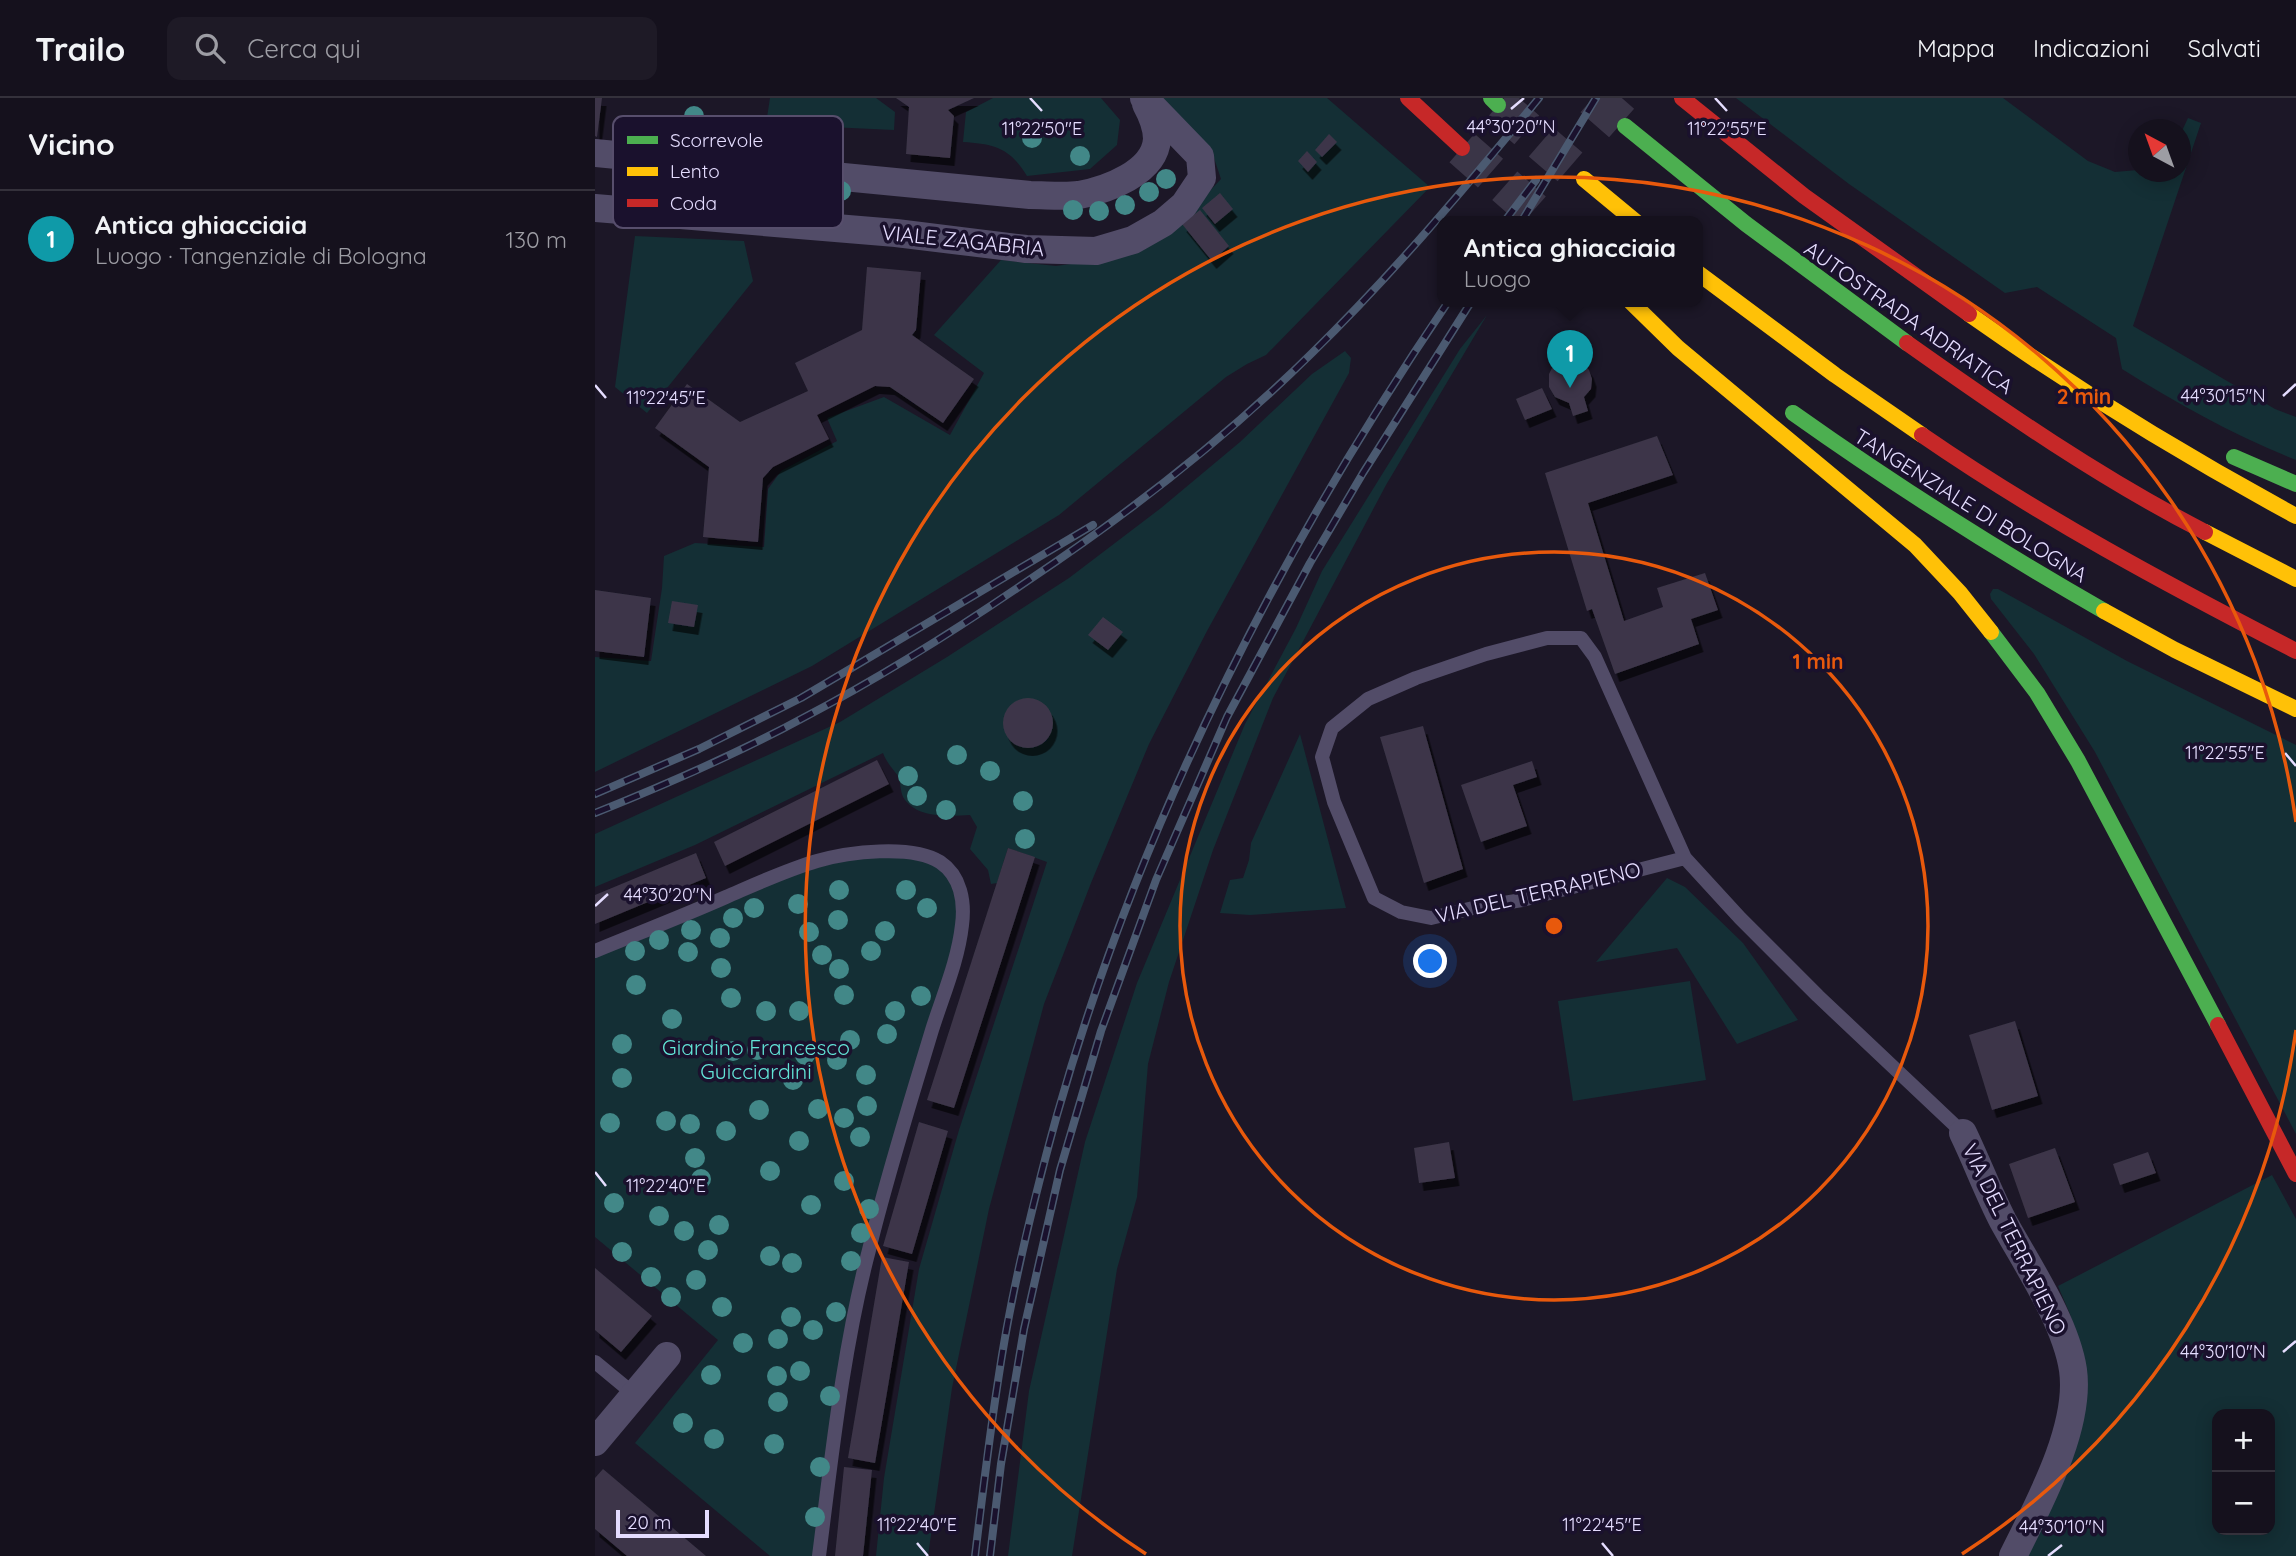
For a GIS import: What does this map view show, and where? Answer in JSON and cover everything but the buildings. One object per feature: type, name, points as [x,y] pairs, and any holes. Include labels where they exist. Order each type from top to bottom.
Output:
[{"type":"highway","points":[[1408,98],[1462,148]]},
{"type":"highway","points":[[1682,98],[1816,205],[2018,349],[2130,422],[2238,486],[2296,516]]},
{"type":"highway","name":"AUTOSTRADA ADRIATICA","points":[[1625,127],[1776,248],[1869,317],[2010,415],[2105,476],[2296,579]]},
{"type":"highway","points":[[1584,179],[1629,216]]},
{"type":"highway","points":[[1910,274],[2133,404]]},
{"type":"highway","points":[[1703,277],[1835,375],[1976,472],[2078,534],[2296,651]]},
{"type":"highway","points":[[1636,307],[1678,348],[1915,545],[1960,593],[2002,645],[2038,693],[2078,761],[2296,1174]]},
{"type":"highway","points":[[1652,307],[1696,343]]},
{"type":"highway","name":"TANGENZIALE DI BOLOGNA","points":[[1783,406],[1837,446],[2059,586],[2160,642],[2296,709]]},
{"type":"highway","points":[[2221,452],[2296,484]]},
{"type":"street","name":"VIALE ZAGABRIA","points":[[843,177],[1030,195],[1077,195],[1115,186],[1149,162],[1157,141],[1154,120],[1143,98]]},
{"type":"street","name":"VIALE ZAGABRIA","points":[[836,228],[1026,249],[1096,251],[1133,240],[1163,223],[1184,205],[1202,178],[1201,156],[1143,98]]},
{"type":"street","name":"VIALE ZAGABRIA","points":[[595,153],[613,155]]},
{"type":"street","name":"VIALE ZAGABRIA","points":[[595,208],[613,209]]},
{"type":"street","name":"VIA DEL TERRAPIENO","points":[[1963,1133],[2002,1218],[2038,1282],[2066,1342],[2073,1371],[2071,1405],[2060,1453],[2013,1556]]},
{"type":"street","points":[[595,1442],[667,1356]]},
{"type":"lane","name":"VIA DEL TERRAPIENO","points":[[1685,858],[1522,900],[1431,918],[1401,912],[1374,898],[1334,802],[1322,757],[1332,729],[1368,699],[1416,678],[1486,654],[1547,638],[1581,638],[1595,657],[1685,858],[1818,996],[1963,1133]]},
{"type":"lane","points":[[595,951],[801,866],[839,856],[891,852],[925,856],[947,868],[961,891],[964,908],[958,948],[868,1252],[850,1343],[819,1556]]},
{"type":"lane","points":[[595,1362],[635,1395]]},
{"type":"green space","points":[[770,98],[876,98],[895,112],[894,130],[843,128],[843,116],[767,116]]},
{"type":"green space","points":[[993,98],[1101,98],[1120,120],[1117,145],[1090,169],[1027,176],[1014,159],[1001,149],[963,142],[966,112]]},
{"type":"green space","points":[[1163,98],[1327,98],[1430,187],[1266,355],[1226,377],[1059,515],[812,666],[595,772],[595,657],[651,661],[664,556],[695,543],[764,547],[768,489],[781,471],[837,441],[827,418],[884,397],[950,435],[984,373],[934,335],[1001,260],[1056,266],[1114,258],[1169,234],[1221,179],[1211,149]]},
{"type":"green space","points":[[1736,98],[2003,98],[2088,161],[2115,172],[2128,171],[2128,182],[2181,182],[2133,326],[2275,409],[2296,417],[2296,460],[2251,441],[2164,395],[2122,369],[2116,338],[2037,287],[2005,293],[1849,184]]},
{"type":"green space","points":[[2191,119],[2201,123],[2191,153]]},
{"type":"green space","points":[[635,236],[744,241],[753,281],[647,413],[615,387]]},
{"type":"green space","points":[[1487,315],[1386,485],[1273,698],[1213,850],[1169,982],[1148,1064],[1137,1197],[1117,1269],[1072,1556],[1008,1556],[1029,1391],[1085,1142],[1137,983],[1245,724],[1296,628],[1322,571],[1460,349]]},
{"type":"green space","points":[[1345,351],[1351,358],[1349,373],[1207,631],[1149,744],[1044,1004],[989,1209],[952,1388],[928,1556],[876,1556],[884,1478],[919,1269],[959,1130],[1047,862],[1008,848],[997,883],[991,884],[988,870],[970,849],[977,827],[970,815],[933,815],[916,809],[903,797],[898,776],[883,753],[695,845],[595,887],[595,834],[840,722],[947,657],[1069,578],[1161,508],[1240,442],[1312,374]]},
{"type":"green space","points":[[1993,589],[1998,589],[2127,661],[2296,745],[2296,1134],[2095,752],[2034,654],[1991,599]]},
{"type":"green space","points":[[1300,734],[1346,908],[1250,915],[1220,913],[1230,880],[1243,878],[1251,843]]},
{"type":"green space","name":"Giardino Francesco Guicciardini","points":[[868,853],[939,861],[964,908],[868,1252],[819,1556],[770,1556],[635,1443],[718,1340],[595,1237],[595,951],[747,888]]},
{"type":"green space","points":[[1667,878],[1685,887],[1743,943],[1798,1020],[1737,1044],[1677,948],[1596,962]]},
{"type":"green space","points":[[1690,981],[1706,1080],[1573,1101],[1558,1001]]},
{"type":"green space","points":[[2272,1175],[2296,1219],[2296,1556],[2026,1556],[2085,1370],[2070,1314],[2058,1286]]},
{"type":"tunnel","points":[[1593,98],[1625,126]]},
{"type":"tunnel","points":[[1498,105],[1584,179]]},
{"type":"tunnel","points":[[1462,148],[1539,216]]},
{"type":"railway","points":[[1439,216],[1539,98]]},
{"type":"railway","points":[[1525,216],[1596,98]]},
{"type":"railway","points":[[1509,216],[1536,180]]},
{"type":"railway","points":[[595,813],[727,756],[861,686],[1002,599],[1066,555],[1175,474],[1245,416],[1341,324],[1437,219]]},
{"type":"railway","points":[[975,1556],[998,1381],[1023,1247],[1057,1115],[1090,1007],[1129,901],[1172,796],[1220,693],[1272,592],[1327,493],[1445,307]]},
{"type":"railway","points":[[990,1556],[1001,1464],[1024,1329],[1060,1170],[1101,1031],[1156,880],[1227,717],[1310,563],[1363,473],[1468,307]]},
{"type":"railway","points":[[595,794],[699,749],[801,698],[1093,525]]},
{"type":"traffic: fast","points":[[1491,98],[1498,105]]},
{"type":"traffic: fast","points":[[1625,126],[1746,224],[1907,343]]},
{"type":"traffic: fast","points":[[1793,413],[1946,516],[2104,611]]},
{"type":"traffic: fast","points":[[2234,457],[2296,484]]},
{"type":"traffic: fast","points":[[1991,632],[2037,693],[2078,761],[2218,1025]]},
{"type":"traffic: slow","points":[[1584,179],[1629,216]]},
{"type":"traffic: slow","points":[[1703,277],[1835,375],[1922,435]]},
{"type":"traffic: slow","points":[[1636,307],[1678,348],[1915,545],[1960,593],[1991,632]]},
{"type":"traffic: slow","points":[[1969,314],[2129,420],[2296,516]]},
{"type":"traffic: slow","points":[[2205,532],[2296,579]]},
{"type":"traffic: slow","points":[[2104,611],[2175,650],[2296,709]]},
{"type":"traffic: jam","points":[[1408,98],[1462,148]]},
{"type":"traffic: jam","points":[[1682,98],[1804,196],[1969,314]]},
{"type":"traffic: jam","points":[[1907,343],[2090,466],[2205,532]]},
{"type":"traffic: jam","points":[[1922,435],[2013,494],[2106,549],[2296,651]]},
{"type":"traffic: jam","points":[[2218,1025],[2296,1174]]},
{"type":"place","name":"Antica ghiacciaia","points":[[1570,388]]}]
